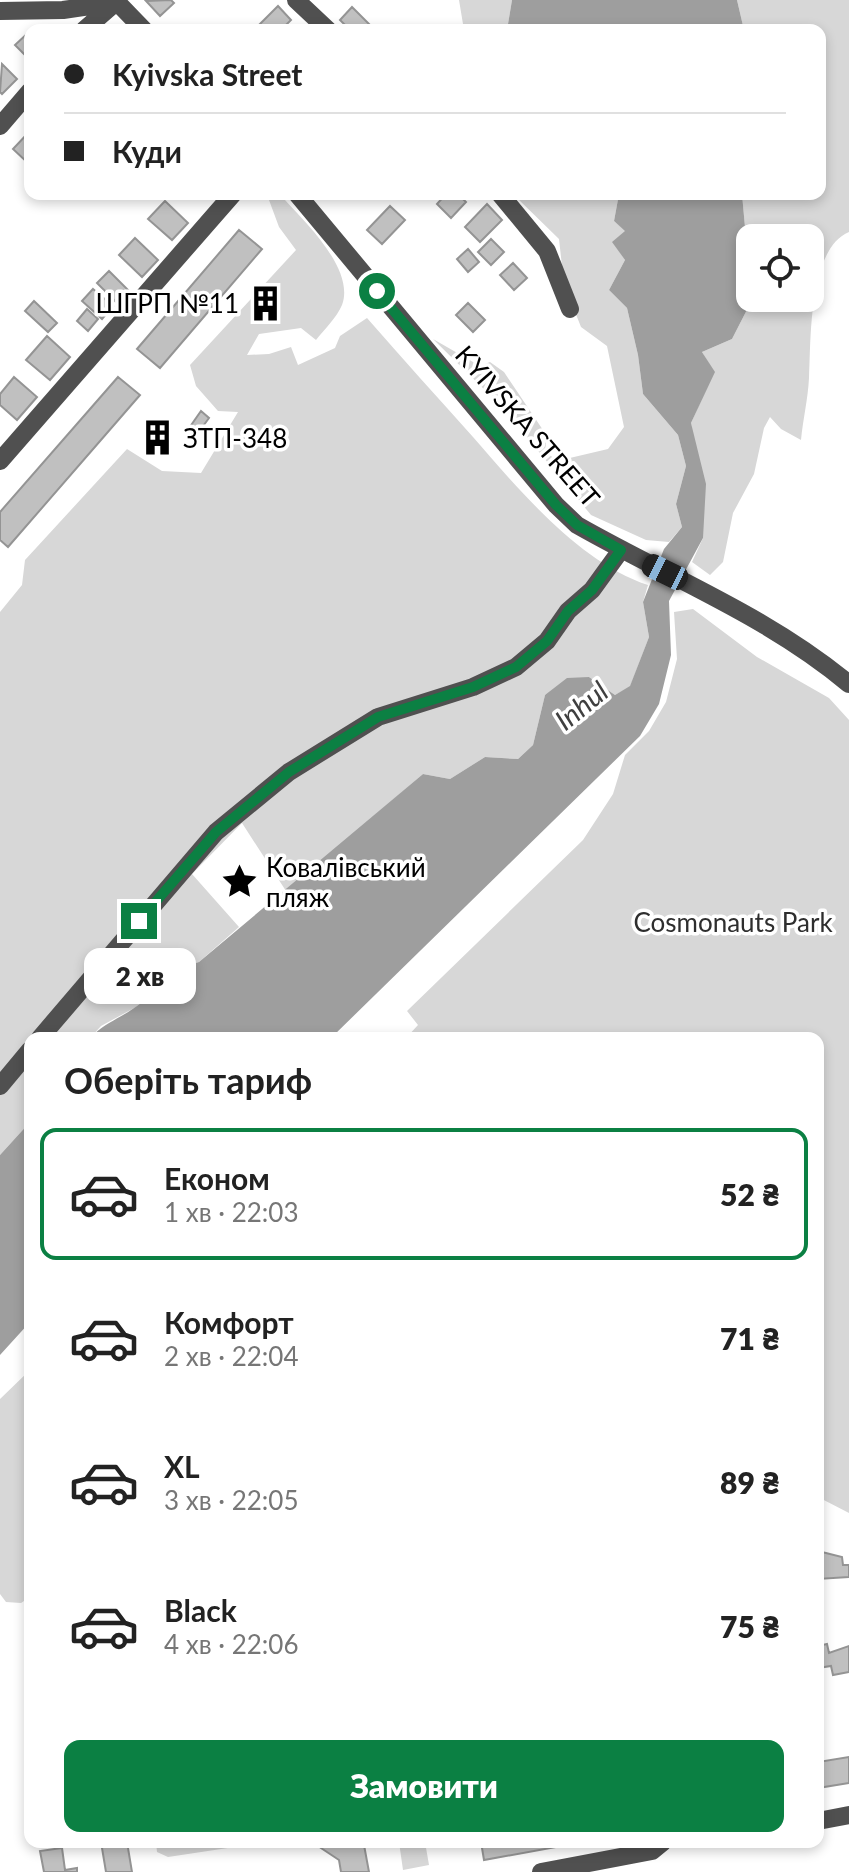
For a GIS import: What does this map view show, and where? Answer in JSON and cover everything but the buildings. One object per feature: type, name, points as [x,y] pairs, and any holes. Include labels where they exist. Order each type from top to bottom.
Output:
[{"type":"street","points":[[296,0],[322,24]]},
{"type":"street","points":[[0,11],[63,10],[118,1]]},
{"type":"street","points":[[91,24],[118,1]]},
{"type":"street","points":[[118,1],[139,24]]},
{"type":"street","points":[[0,126],[24,98]]},
{"type":"street","points":[[0,461],[228,200]]},
{"type":"street","name":"KYIVSKA STREET","points":[[302,200],[556,505],[577,525],[638,560],[717,598],[815,655],[849,684]]},
{"type":"street","points":[[505,200],[547,251],[570,309]]},
{"type":"street","points":[[45,1032],[216,832],[289,772],[378,717],[460,691],[516,667],[547,641],[568,611],[592,590],[621,550]]},
{"type":"street","points":[[0,1086],[24,1057]]},
{"type":"street","points":[[824,1820],[849,1815]]},
{"type":"street","points":[[541,1872],[656,1848]]},
{"type":"green space","points":[[459,0],[512,0],[508,24],[463,24]]},
{"type":"green space","points":[[737,0],[849,0],[849,232],[836,242],[824,262],[824,224],[745,224],[743,200],[826,200],[826,24],[743,24]]},
{"type":"green space","points":[[269,200],[285,200],[327,248],[342,277],[342,305],[316,340],[301,328],[259,334],[247,355],[269,354],[291,347],[298,365],[335,348],[340,336],[367,318],[552,523],[598,560],[648,585],[643,602],[649,637],[630,687],[615,695],[589,677],[545,695],[533,745],[518,759],[485,757],[450,779],[423,774],[286,891],[242,823],[192,874],[239,927],[199,962],[183,967],[136,1007],[96,1032],[24,1032],[24,1129],[0,1155],[0,612],[22,585],[25,560],[127,449],[162,471],[201,473],[238,412],[218,411],[196,386],[190,365],[296,250],[279,227]]},
{"type":"green space","points":[[519,200],[618,200],[614,221],[626,231],[613,242],[625,260],[609,290],[627,308],[643,394],[678,435],[686,466],[676,504],[682,527],[669,542],[646,540],[591,515],[501,406],[433,339],[480,366],[490,362],[504,372],[547,436],[545,451],[557,461],[608,449],[624,427],[607,346],[581,327],[564,284],[559,239]]},
{"type":"green space","points":[[746,312],[813,312],[801,440],[781,429],[770,417],[764,428],[754,474],[733,513],[723,562],[710,575],[692,562],[703,538],[691,423],[714,372],[702,352],[732,339]]},
{"type":"green space","name":"Cosmonauts Park","points":[[693,609],[757,657],[829,698],[849,720],[849,1513],[824,1500],[824,1032],[412,1032],[418,1025],[407,1011],[583,840],[613,794],[625,755],[649,731],[666,702],[677,659],[674,612]]},
{"type":"green space","points":[[24,1376],[24,1601],[21,1603],[6,1602],[0,1594],[0,1399]]},
{"type":"green space","points":[[157,1848],[227,1848],[168,1857],[157,1852]]},
{"type":"green space","points":[[400,1848],[426,1848],[429,1865],[403,1870]]},
{"type":"water","points":[[512,0],[737,0],[743,24],[508,24]]},
{"type":"water","name":"Inhul","points":[[618,200],[743,200],[745,224],[736,224],[736,312],[746,312],[732,339],[702,352],[715,372],[691,423],[706,484],[703,538],[669,601],[671,655],[659,704],[640,736],[337,1032],[97,1032],[145,1000],[174,975],[199,962],[423,774],[450,779],[485,757],[518,759],[533,745],[545,695],[567,678],[589,677],[615,695],[630,686],[649,637],[643,602],[664,549],[682,527],[676,504],[686,466],[678,435],[643,394],[627,308],[609,290],[625,260],[612,242],[625,231],[614,221]]},
{"type":"water","points":[[24,1129],[24,1329],[0,1355],[0,1155]]},
{"type":"place","name":"ШГРП №11","points":[[265,303]]},
{"type":"place","name":"ЗТП-348","points":[[157,438]]},
{"type":"place","name":"Ковалівський пляж","points":[[240,882]]},
{"type":"route","points":[[139,921],[216,832],[289,772],[378,717],[473,687],[516,667],[547,641],[568,611],[592,590],[621,550],[577,525],[556,505],[377,291]]}]
